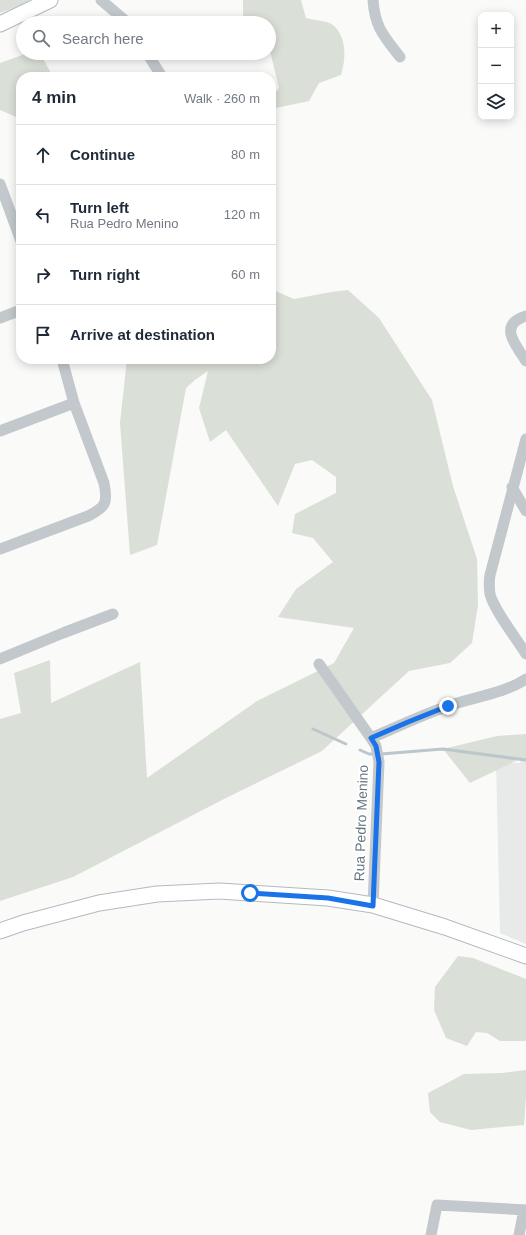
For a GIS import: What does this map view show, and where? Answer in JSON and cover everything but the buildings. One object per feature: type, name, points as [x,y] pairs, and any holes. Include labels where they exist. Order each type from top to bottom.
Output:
[{"type":"street","points":[[17,16],[50,0]]},
{"type":"street","points":[[101,0],[120,16]]},
{"type":"street","points":[[373,0],[376,24],[400,58]]},
{"type":"street","points":[[0,24],[16,16]]},
{"type":"street","points":[[151,60],[159,72]]},
{"type":"street","points":[[0,184],[16,227]]},
{"type":"street","points":[[0,318],[16,312]]},
{"type":"street","points":[[526,316],[516,320],[512,324],[510,334],[526,361]]},
{"type":"street","points":[[0,549],[88,516],[104,506],[106,501],[104,483],[74,403],[63,364]]},
{"type":"street","points":[[0,431],[74,403]]},
{"type":"street","points":[[526,439],[512,486],[489,584],[490,595],[526,654]]},
{"type":"street","points":[[512,486],[526,511]]},
{"type":"street","points":[[1,656],[113,614]]},
{"type":"street","name":"Rua Pedro Menino","points":[[319,664],[374,742],[379,762],[373,906]]},
{"type":"street","points":[[374,742],[441,709],[502,690],[526,679]]},
{"type":"street","points":[[0,931],[23,923],[98,903],[157,894],[227,892],[328,898],[373,906],[445,927],[526,956]]},
{"type":"street","points":[[431,1235],[437,1205],[525,1210],[518,1235]]},
{"type":"shaded area","points":[[0,0],[28,0],[30,2],[0,13]]},
{"type":"shaded area","points":[[243,0],[301,0],[306,18],[331,24],[338,30],[344,48],[344,62],[341,75],[319,83],[309,101],[276,108],[276,92],[279,88],[272,60],[276,60],[276,16],[243,15]]},
{"type":"shaded area","points":[[16,57],[16,60],[44,60],[50,72],[16,72],[16,117],[0,110],[0,63]]},
{"type":"shaded area","points":[[348,290],[379,318],[432,400],[453,486],[477,559],[478,605],[472,643],[450,663],[409,671],[322,751],[224,799],[73,877],[0,901],[0,719],[21,713],[14,673],[50,660],[51,703],[140,662],[147,778],[257,701],[334,663],[354,628],[278,617],[296,589],[333,562],[313,538],[292,533],[295,514],[336,493],[336,477],[312,460],[295,464],[278,506],[226,430],[210,442],[199,408],[208,371],[186,388],[157,545],[130,555],[120,423],[126,364],[276,364],[276,291],[294,299]]},
{"type":"shaded area","points":[[526,734],[526,759],[522,758],[470,783],[443,749],[497,736]]},
{"type":"shaded area","points":[[522,758],[526,760],[526,944],[500,933],[496,762],[520,763]]},
{"type":"shaded area","points":[[458,956],[473,958],[526,979],[526,1041],[500,1041],[487,1033],[476,1032],[467,1046],[446,1038],[434,1010],[435,987]]},
{"type":"shaded area","points":[[526,1070],[524,1125],[471,1130],[440,1122],[430,1112],[428,1093],[464,1074],[502,1073]]},
{"type":"waterway","points":[[313,729],[346,744]]},
{"type":"waterway","points":[[381,754],[443,749],[526,760]]},
{"type":"waterway","points":[[360,750],[369,754],[375,754]]},
{"type":"route","points":[[250,893],[328,898],[373,906],[379,762],[376,746],[371,738],[448,706]]}]
